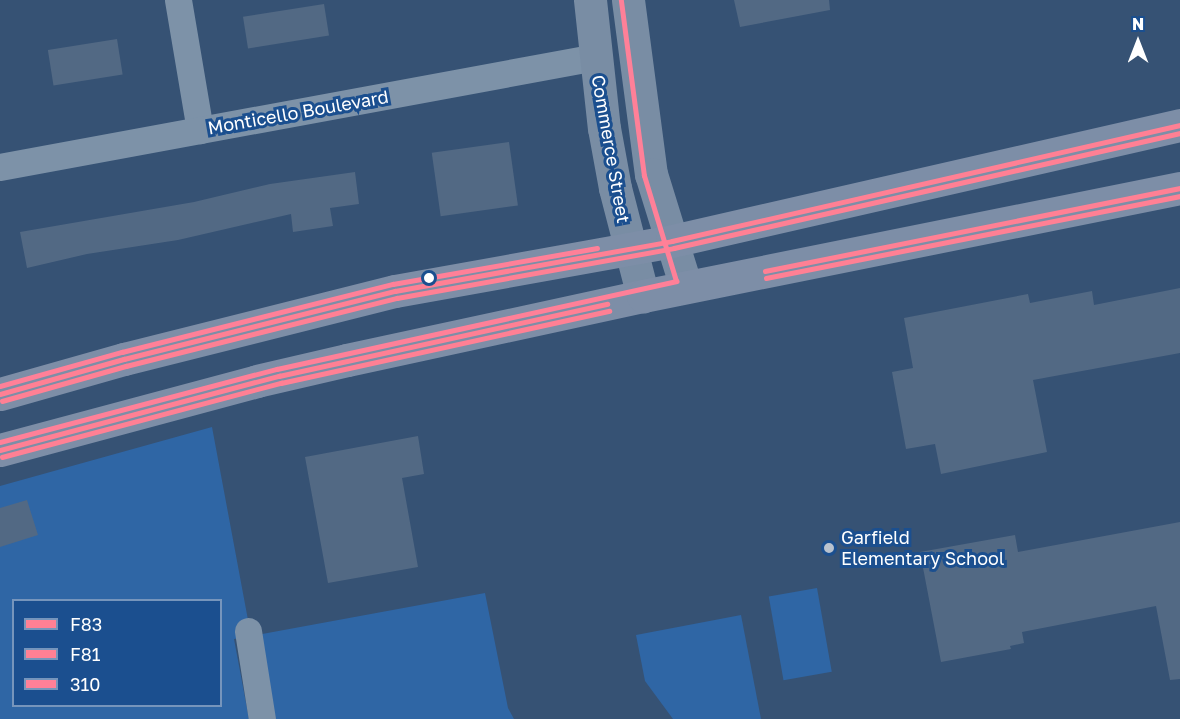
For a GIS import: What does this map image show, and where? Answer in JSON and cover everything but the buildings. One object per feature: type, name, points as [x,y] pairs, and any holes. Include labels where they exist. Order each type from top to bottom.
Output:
[{"type":"main road","points":[[0,394],[124,359],[395,291],[630,250],[1180,125]]},
{"type":"main road","points":[[0,450],[279,376],[686,287],[1180,188]]},
{"type":"street","points":[[178,0],[200,130]]},
{"type":"street","name":"Commerce Street","points":[[590,0],[604,128],[630,250],[643,296]]},
{"type":"street","name":"Commerce Street","points":[[628,0],[651,174],[686,287]]},
{"type":"street","name":"Monticello Boulevard","points":[[0,167],[596,57]]},
{"type":"street","points":[[248,631],[262,719]]},
{"type":"shaded area","points":[[212,427],[251,636],[485,593],[508,708],[514,719],[266,719],[250,637],[234,639],[249,719],[0,719],[0,486]]},
{"type":"shaded area","points":[[817,588],[832,672],[784,680],[769,597]]},
{"type":"shaded area","points":[[741,615],[761,719],[673,719],[645,681],[636,635]]},
{"type":"transit line","name":"310","points":[[0,442],[277,369],[676,281],[644,176],[621,1]]},
{"type":"transit line","name":"F83","points":[[0,394],[124,359],[395,291],[672,241],[1180,125]]},
{"type":"transit line","name":"F81","points":[[2,401],[126,366],[397,298],[674,248],[1180,133]]},
{"type":"transit line","name":"F83","points":[[765,271],[1180,188]]},
{"type":"transit line","name":"F81","points":[[766,278],[1180,196]]},
{"type":"transit line","name":"310","points":[[0,386],[122,352],[393,284],[597,248]]},
{"type":"transit line","name":"F83","points":[[0,450],[279,376],[607,304]]},
{"type":"transit line","name":"F81","points":[[2,457],[281,383],[609,311]]},
{"type":"place","name":"Garfield Elementary School","points":[[829,548]]}]
